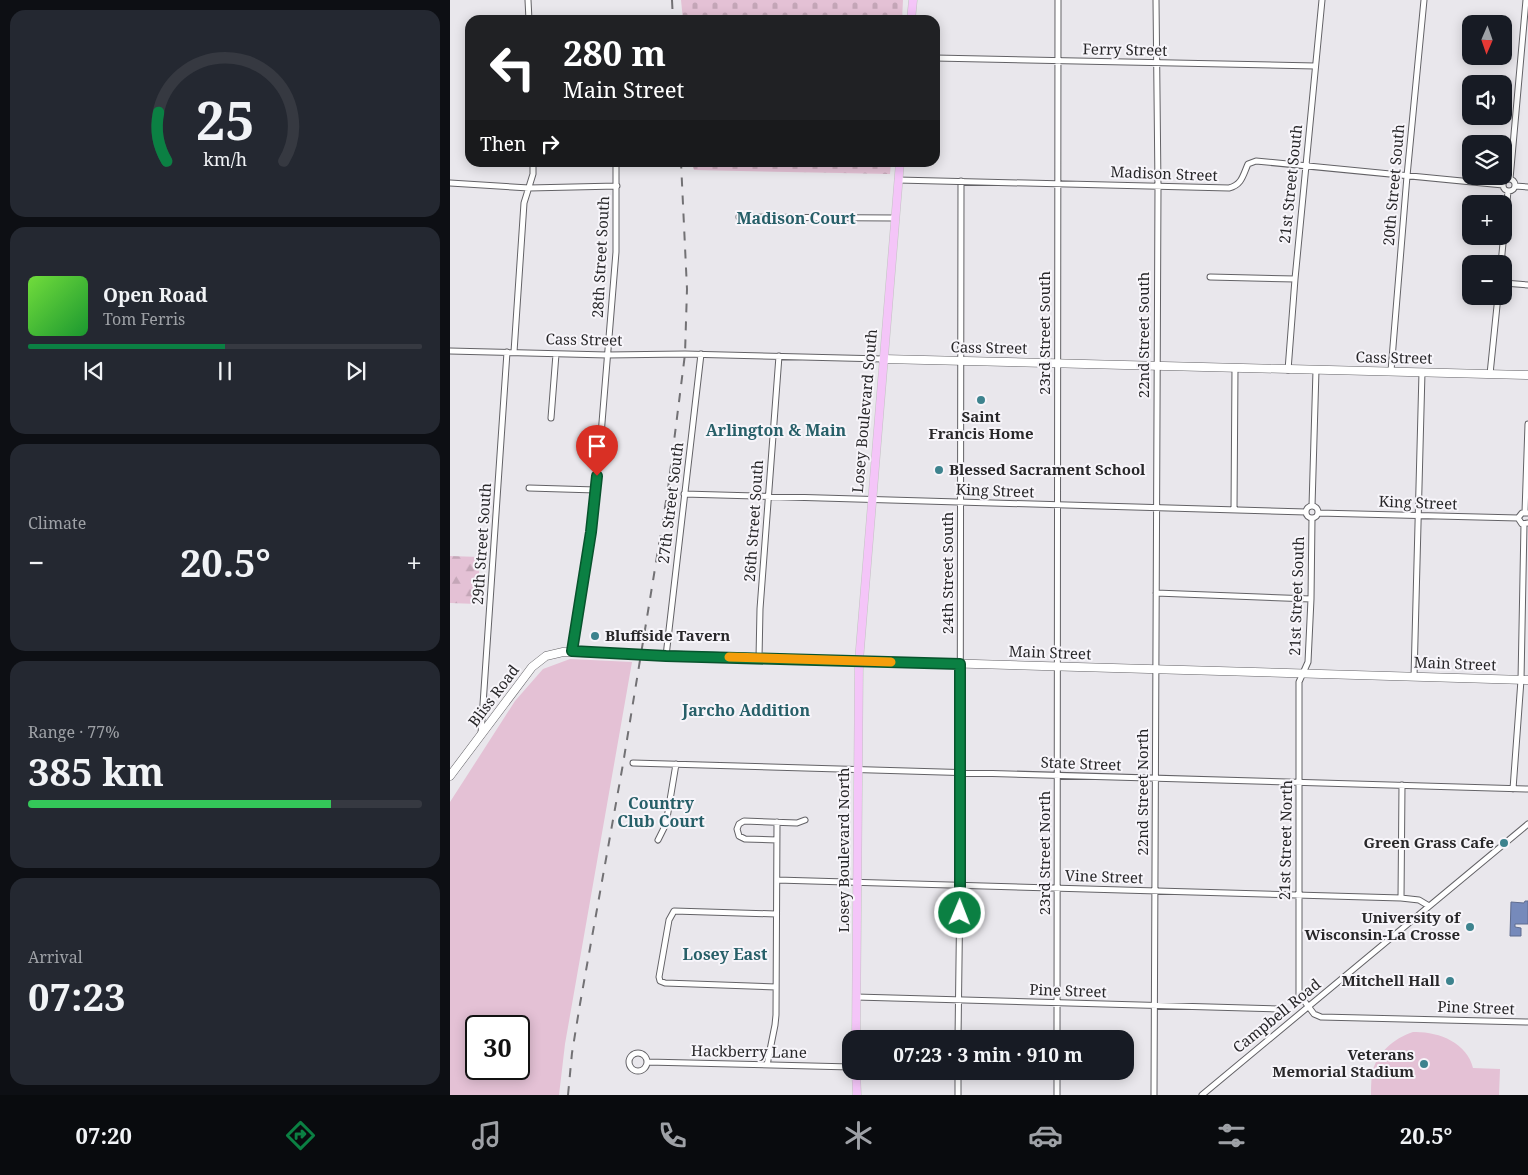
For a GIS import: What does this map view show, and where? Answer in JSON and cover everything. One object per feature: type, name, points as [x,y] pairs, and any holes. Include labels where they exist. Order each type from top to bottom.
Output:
[{"type":"main road","points":[[912,15],[913,0]]},
{"type":"main road","name":"Losey Boulevard South","points":[[860,661],[899,167]]},
{"type":"main road","name":"Losey Boulevard North","points":[[856,1030],[860,661]]},
{"type":"main road","points":[[856,1080],[856,1095]]},
{"type":"street","points":[[528,0],[529,15]]},
{"type":"street","name":"23rd Street South","points":[[1058,0],[1058,667]]},
{"type":"street","name":"22nd Street South","points":[[1156,0],[1158,187],[1156,670]]},
{"type":"street","name":"21st Street South","points":[[1288,370],[1322,0]]},
{"type":"street","name":"20th Street South","points":[[1391,371],[1424,0]]},
{"type":"street","points":[[1512,159],[1526,0]]},
{"type":"street","name":"Ferry Street","points":[[940,58],[1315,66]]},
{"type":"street","points":[[1521,67],[1528,67]]},
{"type":"street","name":"Madison Street","points":[[898,180],[1229,188],[1236,187],[1240,183],[1248,164],[1252,161],[1462,181]]},
{"type":"street","name":"29th Street South","points":[[481,737],[510,352],[524,203],[533,174],[533,167]]},
{"type":"street","name":"28th Street South","points":[[572,651],[596,490],[616,252],[616,167]]},
{"type":"street","points":[[1512,180],[1515,186]]},
{"type":"street","name":"24th Street South","points":[[958,1030],[960,181]]},
{"type":"street","points":[[450,184],[529,188],[617,186]]},
{"type":"street","points":[[1503,185],[1508,191]]},
{"type":"street","points":[[1508,191],[1515,186],[1528,187]]},
{"type":"street","points":[[1502,255],[1508,191]]},
{"type":"street","points":[[739,217],[895,218]]},
{"type":"street","points":[[1210,277],[1295,279]]},
{"type":"street","points":[[1512,283],[1528,284]]},
{"type":"street","points":[[1490,374],[1497,305]]},
{"type":"street","name":"Cass Street","points":[[450,351],[607,355],[701,354],[1528,375]]},
{"type":"street","points":[[552,418],[556,354]]},
{"type":"street","name":"27th Street South","points":[[666,656],[701,354]]},
{"type":"street","name":"26th Street South","points":[[759,658],[760,609],[780,356]]},
{"type":"street","points":[[1234,510],[1235,368]]},
{"type":"street","points":[[1312,506],[1316,370]]},
{"type":"street","points":[[1414,677],[1422,372]]},
{"type":"street","points":[[1514,789],[1525,680],[1526,524],[1519,522],[1518,518],[1520,514],[1527,513],[1528,424]]},
{"type":"street","points":[[530,488],[596,490]]},
{"type":"street","name":"King Street","points":[[684,494],[1306,512]]},
{"type":"street","points":[[1312,506],[1316,508],[1318,513],[1317,516],[1312,518],[1308,517],[1306,512],[1312,506]]},
{"type":"street","name":"King Street","points":[[1318,513],[1518,518]]},
{"type":"street","name":"21st Street South","points":[[1303,672],[1308,662],[1312,518]]},
{"type":"street","points":[[1156,593],[1311,599]]},
{"type":"street","name":"Bliss Road","points":[[450,776],[532,667],[546,656],[572,651]]},
{"type":"street","name":"Main Street","points":[[572,651],[666,656],[1156,670],[1303,672],[1525,680]]},
{"type":"street","name":"23rd Street North","points":[[1057,1030],[1058,667]]},
{"type":"street","name":"22nd Street North","points":[[1154,1095],[1156,670]]},
{"type":"street","name":"21st Street North","points":[[1303,672],[1299,682],[1299,994],[1307,1007]]},
{"type":"street","name":"State Street","points":[[634,763],[1528,789]]},
{"type":"street","points":[[658,840],[666,824],[676,764]]},
{"type":"street","points":[[1401,898],[1402,785]]},
{"type":"street","points":[[777,840],[745,839],[736,832],[738,826],[744,821],[797,823],[805,820]]},
{"type":"street","points":[[767,1065],[775,1024],[777,822]]},
{"type":"street","name":"Campbell Road","points":[[1196,1095],[1202,1094],[1528,824]]},
{"type":"street","name":"Vine Street","points":[[777,880],[1401,898],[1419,900],[1429,906]]},
{"type":"street","points":[[776,914],[674,911],[669,920],[658,977],[660,981],[665,983],[776,987]]},
{"type":"street","name":"Pine Street","points":[[856,997],[1278,1009]]},
{"type":"street","name":"Pine Street","points":[[1307,1007],[1314,1014],[1321,1016],[1528,1022]]},
{"type":"street","name":"Hackberry Lane","points":[[647,1062],[842,1067]]},
{"type":"street","points":[[958,1080],[958,1095]]},
{"type":"street","points":[[1056,1095],[1057,1080]]},
{"type":"green space","points":[[681,0],[903,0],[902,15],[682,15]]},
{"type":"green space","points":[[693,167],[891,167],[890,174],[694,170]]},
{"type":"green space","points":[[450,556],[480,557],[477,604],[450,603]]},
{"type":"green space","points":[[570,659],[632,662],[565,1044],[559,1095],[450,1095],[450,802],[515,701],[543,669]]},
{"type":"green space","name":"Veterans Memorial Stadium","points":[[1413,1032],[1432,1034],[1450,1040],[1464,1051],[1470,1059],[1473,1068],[1500,1069],[1499,1095],[1371,1095],[1374,1067],[1381,1054],[1399,1038]]},
{"type":"water","points":[[1528,901],[1528,924],[1515,924],[1515,927],[1521,928],[1521,936],[1510,936],[1511,902],[1524,903]]},
{"type":"railway","points":[[672,0],[673,15]]},
{"type":"railway","points":[[568,1095],[572,1053],[580,1004],[623,764],[668,489],[685,354],[687,289],[681,167]]},
{"type":"slow traffic","points":[[729,657],[891,662]]},
{"type":"place","name":"Saint Francis Home","points":[[981,400]]},
{"type":"place","name":"Blessed Sacrament School","points":[[939,470]]},
{"type":"place","name":"Bluffside Tavern","points":[[595,636]]},
{"type":"place","name":"Green Grass Cafe","points":[[1504,843]]},
{"type":"place","name":"University of Wisconsin-La Crosse","points":[[1470,927]]},
{"type":"place","name":"Mitchell Hall","points":[[1450,981]]},
{"type":"place","name":"Veterans Memorial Stadium","points":[[1424,1064]]},
{"type":"district","name":"Madison Court","points":[[796,218]]},
{"type":"district","name":"Arlington & Main","points":[[776,430]]},
{"type":"district","name":"Jarcho Addition","points":[[746,710]]},
{"type":"district","name":"Country Club Court","points":[[661,812]]},
{"type":"district","name":"Losey East","points":[[725,954]]},
{"type":"route","points":[[597,476],[591,532],[572,651],[666,656],[960,664],[960,913]]}]
